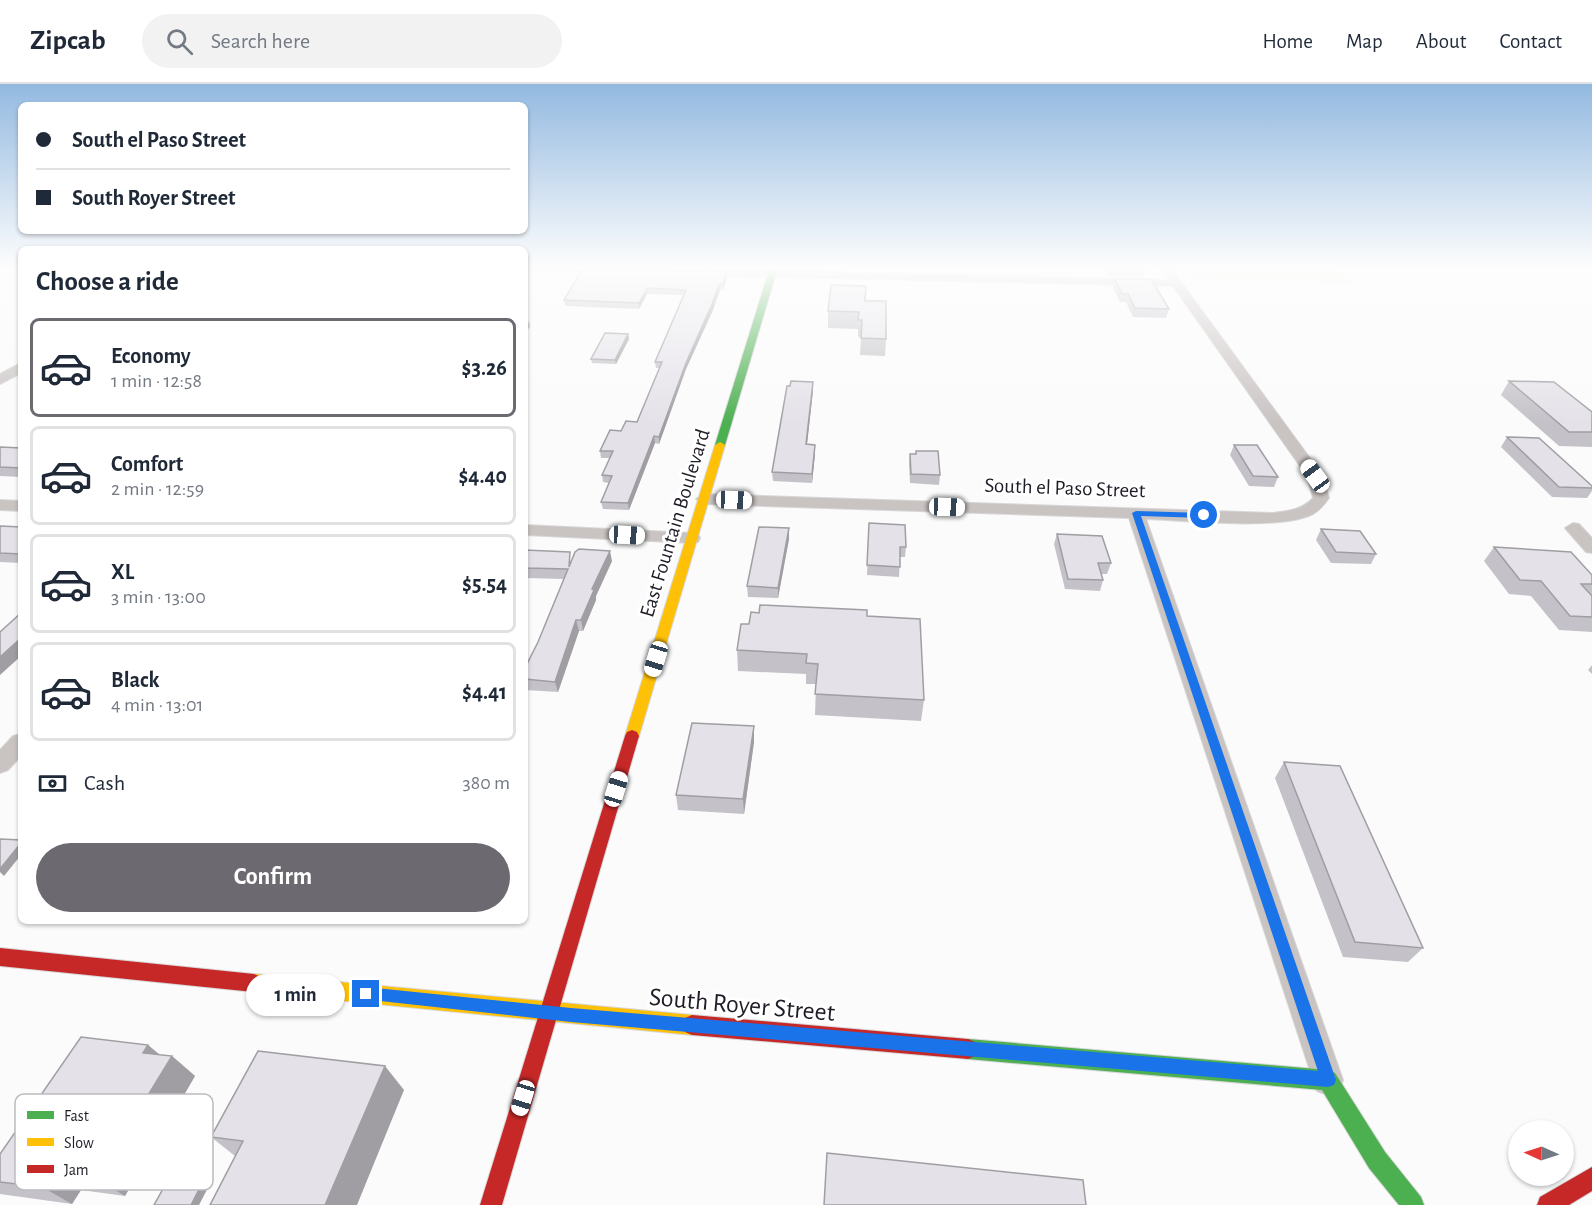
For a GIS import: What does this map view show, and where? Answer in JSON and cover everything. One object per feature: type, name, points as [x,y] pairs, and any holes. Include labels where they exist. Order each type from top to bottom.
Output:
[{"type":"main road","name":"East Fountain Boulevard","points":[[491,1205],[758,319]]},
{"type":"main road","name":"South Royer Street","points":[[0,957],[549,1012],[1328,1080]]},
{"type":"main road","points":[[1328,1080],[1362,1140],[1389,1179],[1413,1205]]},
{"type":"main road","points":[[1548,1205],[1592,1178]]},
{"type":"street","name":"South el Paso Street","points":[[704,499],[1272,518],[1302,513],[1315,506],[1321,498],[1315,476],[1202,319]]},
{"type":"street","points":[[0,380],[18,369]]},
{"type":"street","points":[[0,505],[18,506]]},
{"type":"street","points":[[1136,513],[1328,1080]]},
{"type":"street","points":[[1592,528],[1573,528],[1592,548]]},
{"type":"street","points":[[528,530],[692,538]]},
{"type":"street","points":[[0,764],[18,745]]},
{"type":"building","points":[[673,319],[705,319],[686,363],[659,437],[654,436],[628,503],[601,502],[612,476],[602,475],[613,451],[600,451],[610,430],[621,431],[626,421],[637,422],[662,362],[655,362]]},
{"type":"building","points":[[886,319],[886,339],[861,338],[862,320],[858,320]]},
{"type":"building","points":[[605,333],[628,334],[615,360],[591,359]]},
{"type":"building","points":[[791,381],[813,382],[806,444],[815,445],[812,474],[772,472],[787,386],[790,386]]},
{"type":"building","points":[[1509,381],[1554,382],[1592,412],[1592,432],[1569,432]]},
{"type":"building","points":[[1507,437],[1539,438],[1592,488],[1559,487]]},
{"type":"building","points":[[1234,445],[1257,445],[1278,477],[1253,476]]},
{"type":"building","points":[[0,447],[18,448],[18,468],[0,467]]},
{"type":"building","points":[[916,451],[938,451],[940,475],[911,474],[910,454],[916,454]]},
{"type":"building","points":[[869,523],[905,525],[906,547],[900,547],[900,567],[867,565]]},
{"type":"building","points":[[0,526],[18,527],[18,554],[0,553]]},
{"type":"building","points":[[759,527],[789,528],[778,588],[747,586]]},
{"type":"building","points":[[1321,529],[1360,531],[1376,554],[1336,552]]},
{"type":"building","points":[[1057,534],[1102,536],[1111,563],[1098,563],[1103,580],[1068,579]]},
{"type":"building","points":[[1494,547],[1571,552],[1592,575],[1592,584],[1581,584],[1592,596],[1592,617],[1570,616],[1541,581],[1520,580]]},
{"type":"building","points":[[579,549],[610,551],[592,589],[594,590],[581,620],[576,620],[555,682],[528,679],[528,662],[568,569],[528,568],[528,550],[570,552],[569,567],[575,552]]},
{"type":"building","points":[[760,605],[867,610],[867,616],[920,619],[924,700],[815,694],[818,664],[806,663],[807,654],[737,650],[741,624],[749,624],[751,612],[759,613]]},
{"type":"building","points":[[18,616],[18,641],[0,657],[0,632]]},
{"type":"building","points":[[692,723],[754,726],[743,799],[676,795]]},
{"type":"building","points":[[1284,762],[1340,766],[1423,948],[1355,942]]},
{"type":"building","points":[[0,839],[18,840],[18,847],[0,869]]},
{"type":"building","points":[[81,1037],[148,1045],[143,1053],[172,1056],[149,1094],[42,1094]]},
{"type":"building","points":[[258,1051],[385,1066],[325,1205],[210,1205],[243,1141],[213,1137],[213,1133]]},
{"type":"building","points":[[15,1132],[15,1184],[0,1182],[0,1154]]},
{"type":"building","points":[[827,1153],[1083,1180],[1086,1205],[824,1205]]},
{"type":"building","points":[[162,1190],[199,1190],[191,1205],[154,1205]]},
{"type":"traffic: fast","points":[[720,445],[758,319]]},
{"type":"traffic: fast","points":[[968,1049],[1328,1080],[1377,1160],[1413,1205]]},
{"type":"traffic: slow","points":[[632,736],[720,445]]},
{"type":"traffic: slow","points":[[254,983],[692,1025]]},
{"type":"traffic: jam","points":[[491,1205],[632,736]]},
{"type":"traffic: jam","points":[[0,957],[254,983]]},
{"type":"traffic: jam","points":[[692,1025],[968,1049]]},
{"type":"traffic: jam","points":[[1548,1205],[1592,1178]]},
{"type":"route","points":[[366,994],[571,1015],[1328,1080],[1136,513],[1204,515]]}]
